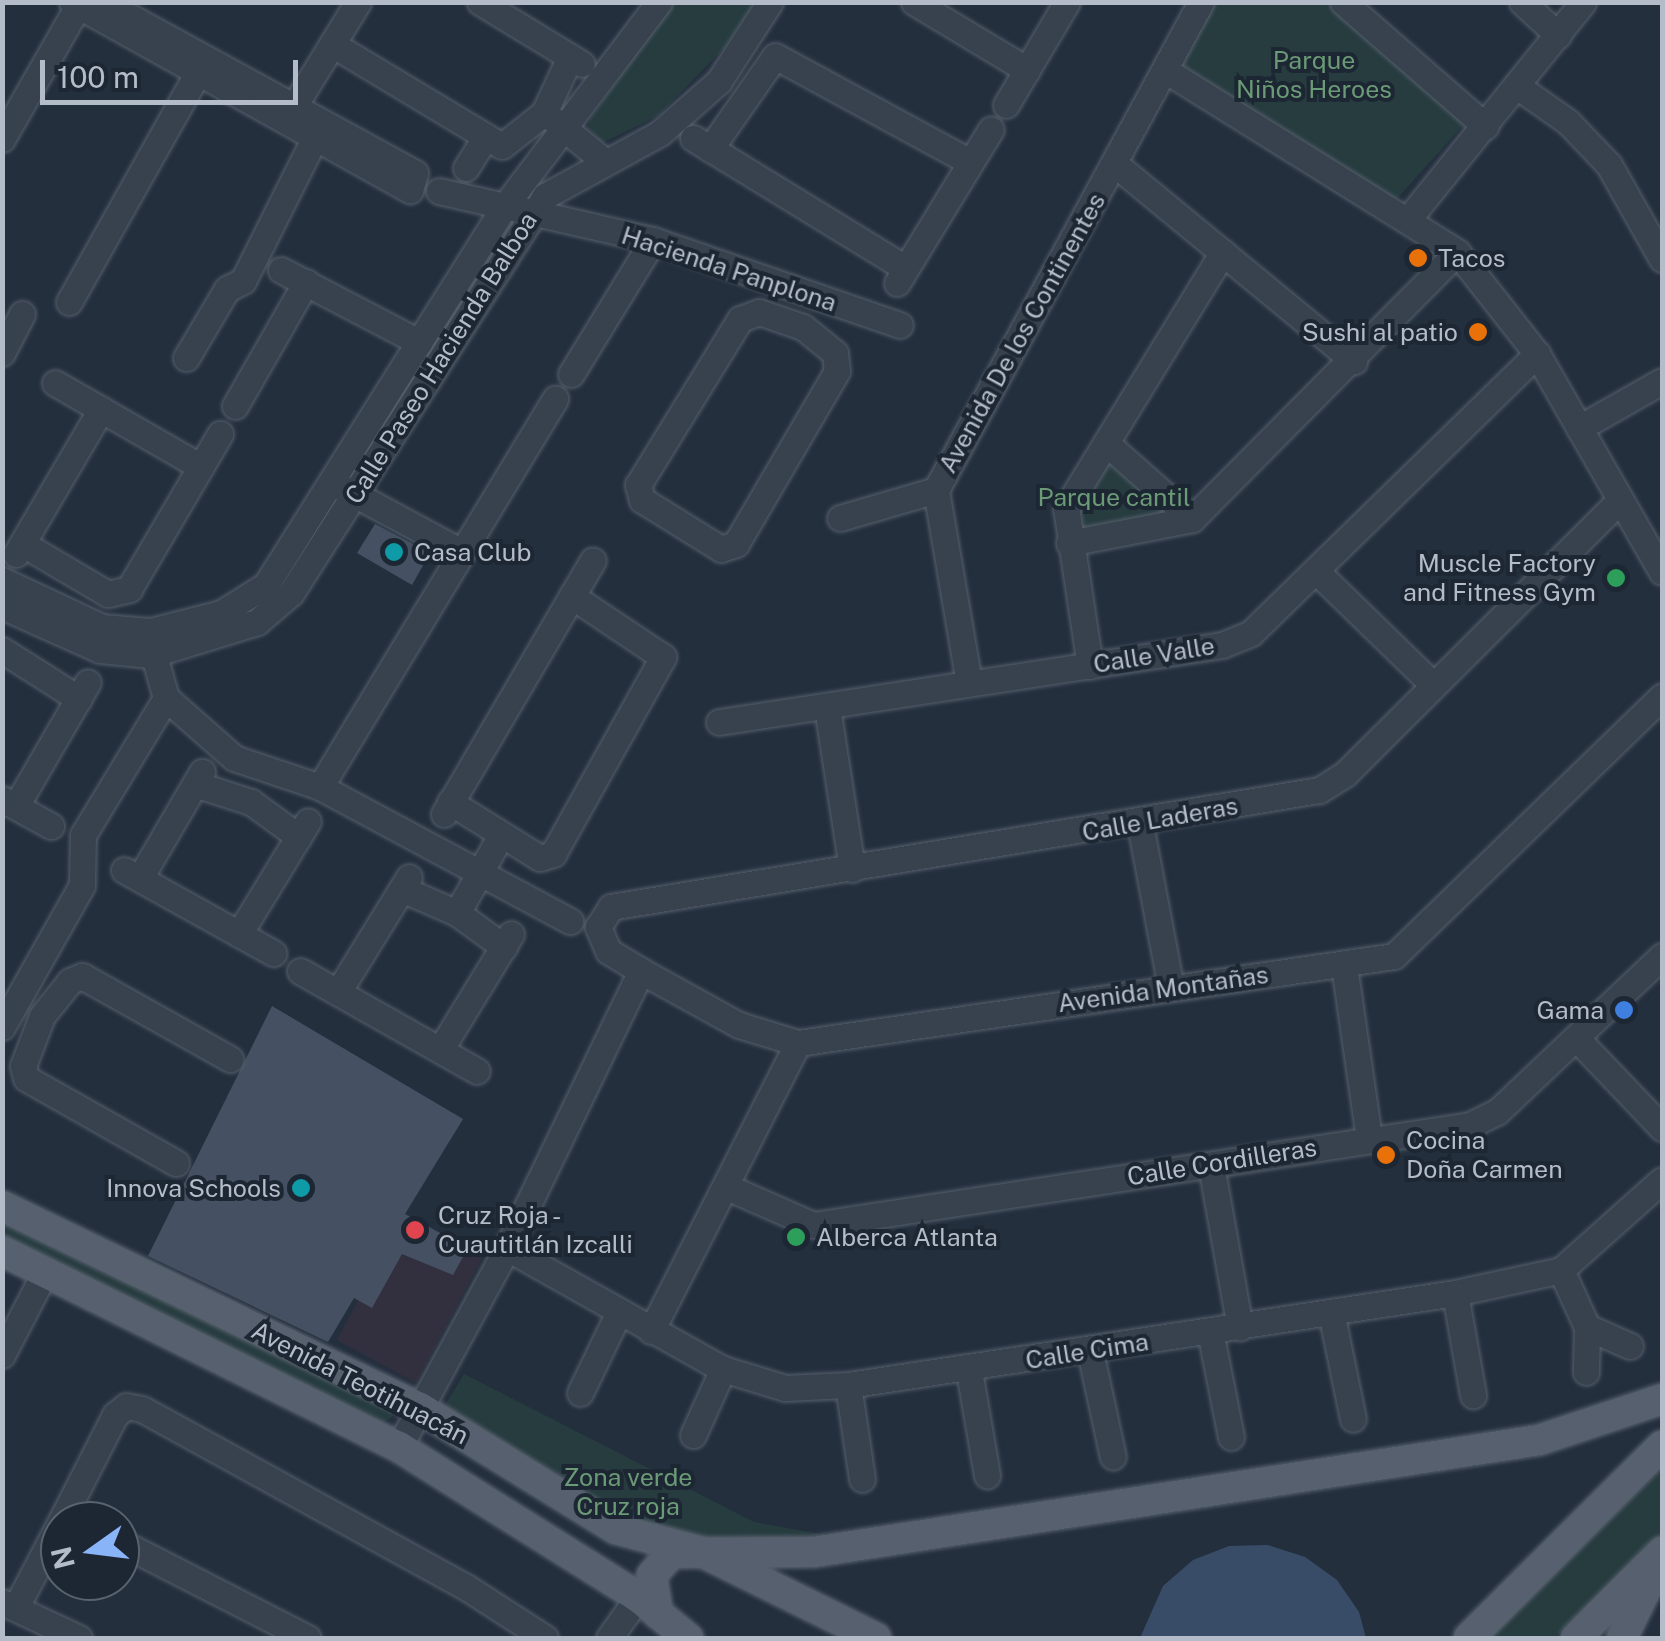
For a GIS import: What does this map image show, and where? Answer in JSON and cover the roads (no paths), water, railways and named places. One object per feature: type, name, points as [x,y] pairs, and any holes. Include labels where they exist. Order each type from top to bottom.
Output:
[{"type":"main road","name":"Avenida Teotihuacán","points":[[2,1206],[420,1408],[616,1529],[702,1552],[876,1638]]},
{"type":"main road","name":"Avenida Teotihuacán","points":[[2,1251],[399,1448],[648,1606],[688,1638]]},
{"type":"main road","points":[[648,1606],[652,1576],[660,1562],[672,1553],[814,1552],[1500,1446],[1611,1420],[1662,1399]]},
{"type":"main road","points":[[1469,1638],[1662,1446]]},
{"type":"main road","points":[[1576,1638],[1662,1554]]},
{"type":"main road","points":[[1622,1638],[1662,1554]]},
{"type":"street","points":[[302,93],[358,2]]},
{"type":"street","points":[[332,44],[485,138],[506,145],[544,113],[576,60],[480,2]]},
{"type":"street","name":"Calle Paseo Hacienda Balboa","points":[[53,621],[100,650],[225,637],[258,622],[291,592],[418,342],[504,207],[659,2]]},
{"type":"street","name":"Calle Paseo Hacienda Balboa","points":[[344,488],[545,196],[660,133],[719,82],[770,2]]},
{"type":"street","points":[[914,2],[1026,70]]},
{"type":"street","points":[[1006,105],[1067,2]]},
{"type":"street","name":"Avenida De los Continentes","points":[[969,683],[936,490],[1201,2]]},
{"type":"street","points":[[1343,2],[1485,126]]},
{"type":"street","points":[[1522,2],[1558,35]]},
{"type":"street","points":[[1410,218],[1583,2]]},
{"type":"street","points":[[84,4],[416,177],[406,191],[312,141],[84,4]]},
{"type":"street","points":[[2,139],[84,4]]},
{"type":"street","points":[[970,162],[787,58],[765,62],[702,143],[901,276],[991,129]]},
{"type":"street","points":[[1164,70],[1410,218],[1458,252],[1537,354],[1662,572]]},
{"type":"street","points":[[69,302],[197,74]]},
{"type":"street","points":[[719,82],[743,94]]},
{"type":"street","points":[[1517,86],[1568,122],[1610,166],[1662,259]]},
{"type":"street","points":[[544,113],[604,162]]},
{"type":"street","points":[[466,168],[485,138]]},
{"type":"street","points":[[186,358],[227,289],[242,280],[312,141]]},
{"type":"street","points":[[1115,164],[1354,361]]},
{"type":"street","name":"Hacienda Panplona","points":[[439,191],[653,240],[900,325]]},
{"type":"street","points":[[571,374],[653,240]]},
{"type":"street","points":[[1090,666],[1066,508],[1223,252]]},
{"type":"street","points":[[1069,542],[1192,518],[1354,361],[1458,252]]},
{"type":"street","points":[[280,270],[418,342]]},
{"type":"street","points":[[235,406],[306,282]]},
{"type":"street","points":[[803,326],[820,299]]},
{"type":"street","points":[[759,312],[803,326],[834,352],[837,371],[736,544],[720,549],[642,500],[638,485],[740,319],[759,312]]},
{"type":"street","points":[[2,353],[22,314]]},
{"type":"street","name":"Calle Valle","points":[[719,722],[1090,666],[1236,639],[1317,572],[1537,354]]},
{"type":"street","points":[[1578,428],[1662,381]]},
{"type":"street","points":[[55,382],[202,468]]},
{"type":"street","points":[[320,786],[555,399]]},
{"type":"street","points":[[101,409],[20,549],[108,594],[129,589],[220,434]]},
{"type":"street","points":[[1106,444],[1192,518]]},
{"type":"street","points":[[344,488],[460,551]]},
{"type":"street","points":[[840,518],[936,490]]},
{"type":"street","name":"Calle Laderas","points":[[598,927],[611,907],[1140,824],[1320,790],[1345,774],[1620,500]]},
{"type":"street","points":[[572,596],[658,649],[662,669],[553,854],[540,858],[447,808],[593,560]]},
{"type":"street","points":[[1317,572],[1433,685]]},
{"type":"street","points":[[32,663],[74,576]]},
{"type":"street","points":[[2,580],[53,621]]},
{"type":"street","points":[[2,606],[53,621]]},
{"type":"street","points":[[150,643],[166,698],[234,758],[320,786],[570,921]]},
{"type":"street","points":[[2,650],[83,691],[10,802],[51,826]]},
{"type":"street","name":"Avenida Montañas","points":[[598,927],[608,952],[739,1025],[798,1043],[1394,956],[1418,939],[1662,696]]},
{"type":"street","points":[[2,1027],[82,884],[83,835],[166,698]]},
{"type":"street","points":[[827,707],[852,868]]},
{"type":"street","points":[[251,802],[272,773]]},
{"type":"street","points":[[240,934],[304,829],[198,778],[132,874],[274,954]]},
{"type":"street","points":[[1140,824],[1172,988]]},
{"type":"street","points":[[457,913],[501,835]]},
{"type":"street","points":[[338,992],[405,883],[508,940],[440,1050]]},
{"type":"street","name":"Calle Cordilleras","points":[[726,1187],[813,1225],[1470,1125],[1497,1112],[1578,1040],[1662,956]]},
{"type":"street","points":[[1344,964],[1370,1139]]},
{"type":"street","points":[[300,971],[477,1071]]},
{"type":"street","points":[[399,1448],[507,1248],[641,971]]},
{"type":"street","points":[[176,1163],[26,1078],[23,1066],[42,1016],[70,981],[82,976],[230,1059]]},
{"type":"street","points":[[18,1002],[42,1016]]},
{"type":"street","points":[[1578,1040],[1662,1128]]},
{"type":"street","points":[[651,1331],[798,1043]]},
{"type":"street","points":[[1211,1165],[1240,1327]]},
{"type":"street","name":"Calle Cima","points":[[507,1248],[618,1314],[723,1369],[784,1388],[848,1386],[969,1371],[1455,1293],[1560,1270],[1657,1196]]},
{"type":"street","points":[[1560,1270],[1588,1327],[1586,1372]]},
{"type":"street","points":[[2,1355],[44,1274]]},
{"type":"street","points":[[1455,1293],[1473,1395]]},
{"type":"street","points":[[1331,1312],[1354,1419]]},
{"type":"street","points":[[580,1393],[618,1314]]},
{"type":"street","points":[[1588,1327],[1630,1346]]},
{"type":"street","points":[[1210,1332],[1230,1438]]},
{"type":"street","points":[[1090,1351],[1114,1457]]},
{"type":"street","points":[[693,1434],[723,1369]]},
{"type":"street","points":[[969,1371],[987,1476]]},
{"type":"street","points":[[848,1386],[862,1478]]},
{"type":"street","points":[[75,1501],[115,1416],[126,1406],[466,1587],[546,1638]]},
{"type":"street","points":[[140,1552],[306,1638]]},
{"type":"street","points":[[40,1558],[9,1604],[78,1638]]},
{"type":"street","points":[[609,1638],[648,1606]]},
{"type":"water","points":[[1268,1545],[1305,1557],[1337,1580],[1359,1612],[1366,1638],[1140,1638],[1163,1586],[1193,1560],[1229,1546]]},
{"type":"place","name":"Tacos","points":[[1418,258]]},
{"type":"place","name":"Sushi al patio","points":[[1478,332]]},
{"type":"place","name":"Casa Club","points":[[394,552]]},
{"type":"place","name":"Muscle Factory and Fitness Gym","points":[[1616,578]]},
{"type":"place","name":"Gama","points":[[1624,1010]]},
{"type":"place","name":"Cocina Doña Carmen","points":[[1386,1155]]},
{"type":"place","name":"Innova Schools","points":[[301,1188]]},
{"type":"place","name":"Cruz Roja - Cuautitlán Izcalli","points":[[415,1230]]},
{"type":"place","name":"Alberca Atlanta","points":[[796,1237]]},
{"type":"park label","name":"Parque Niños Heroes","points":[[1314,76]]},
{"type":"park label","name":"Parque cantil","points":[[1114,497]]},
{"type":"park label","name":"Zona verde Cruz roja","points":[[628,1492]]}]
